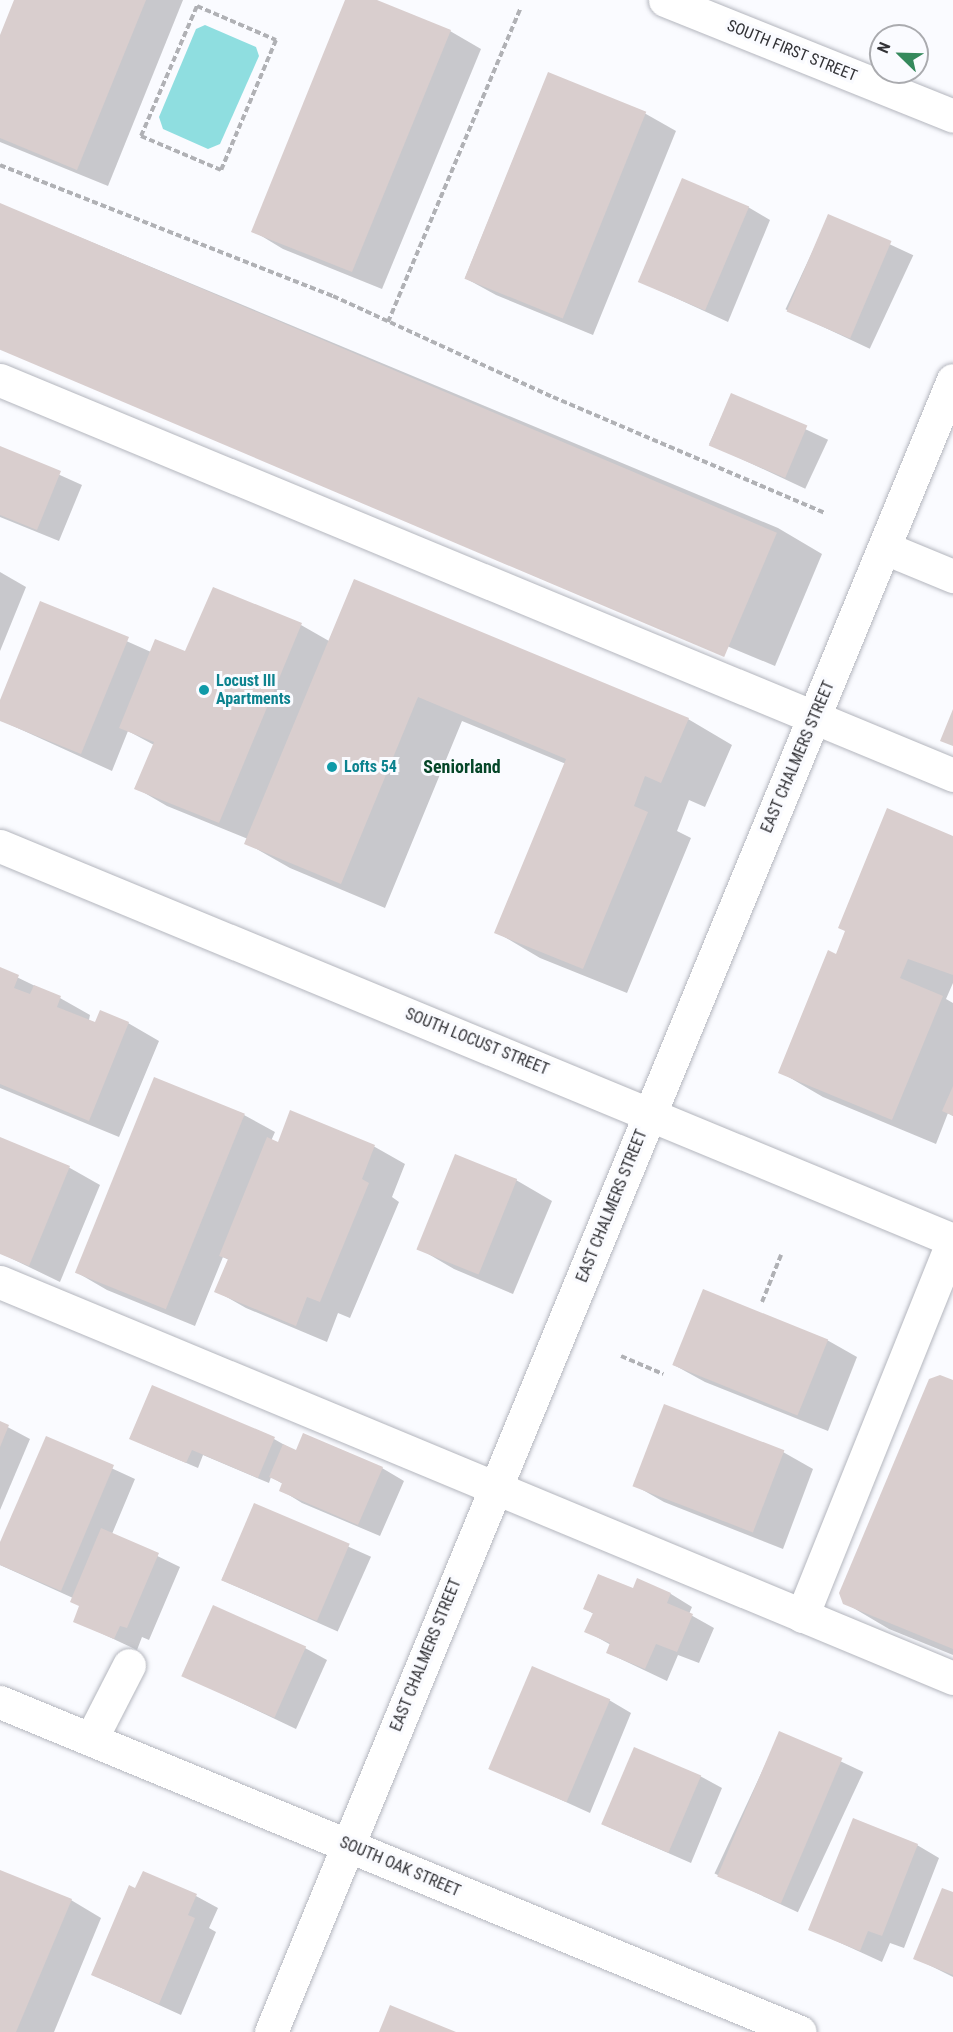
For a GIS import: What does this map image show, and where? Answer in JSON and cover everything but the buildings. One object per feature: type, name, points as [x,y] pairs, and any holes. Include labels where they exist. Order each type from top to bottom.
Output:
[{"type":"street","name":"SOUTH FIRST STREET","points":[[667,0],[953,116]]},
{"type":"street","points":[[0,380],[953,775]]},
{"type":"street","name":"EAST CHALMERS STREET","points":[[271,2032],[953,380]]},
{"type":"street","points":[[885,548],[953,576]]},
{"type":"street","name":"SOUTH LOCUST STREET","points":[[0,846],[953,1240]]},
{"type":"street","points":[[802,1616],[953,1240]]},
{"type":"street","points":[[0,1282],[494,1490],[953,1678]]},
{"type":"street","points":[[91,1739],[129,1665]]},
{"type":"street","name":"SOUTH OAK STREET","points":[[0,1702],[800,2032]]},
{"type":"path","points":[[197,6],[276,40],[221,170],[141,136],[197,6]]},
{"type":"path","points":[[388,322],[520,9]]},
{"type":"path","points":[[0,165],[388,322],[553,397],[825,513]]},
{"type":"path","points":[[762,1302],[781,1255]]},
{"type":"path","points":[[621,1356],[663,1374]]},
{"type":"water","points":[[205,25],[256,47],[259,56],[220,144],[208,149],[163,129],[159,117],[196,29]]},
{"type":"place","name":"Locust III Apartments","points":[[204,690]]},
{"type":"place","name":"Lofts 54","points":[[332,767]]},
{"type":"district","name":"Seniorland","points":[[462,767]]}]
